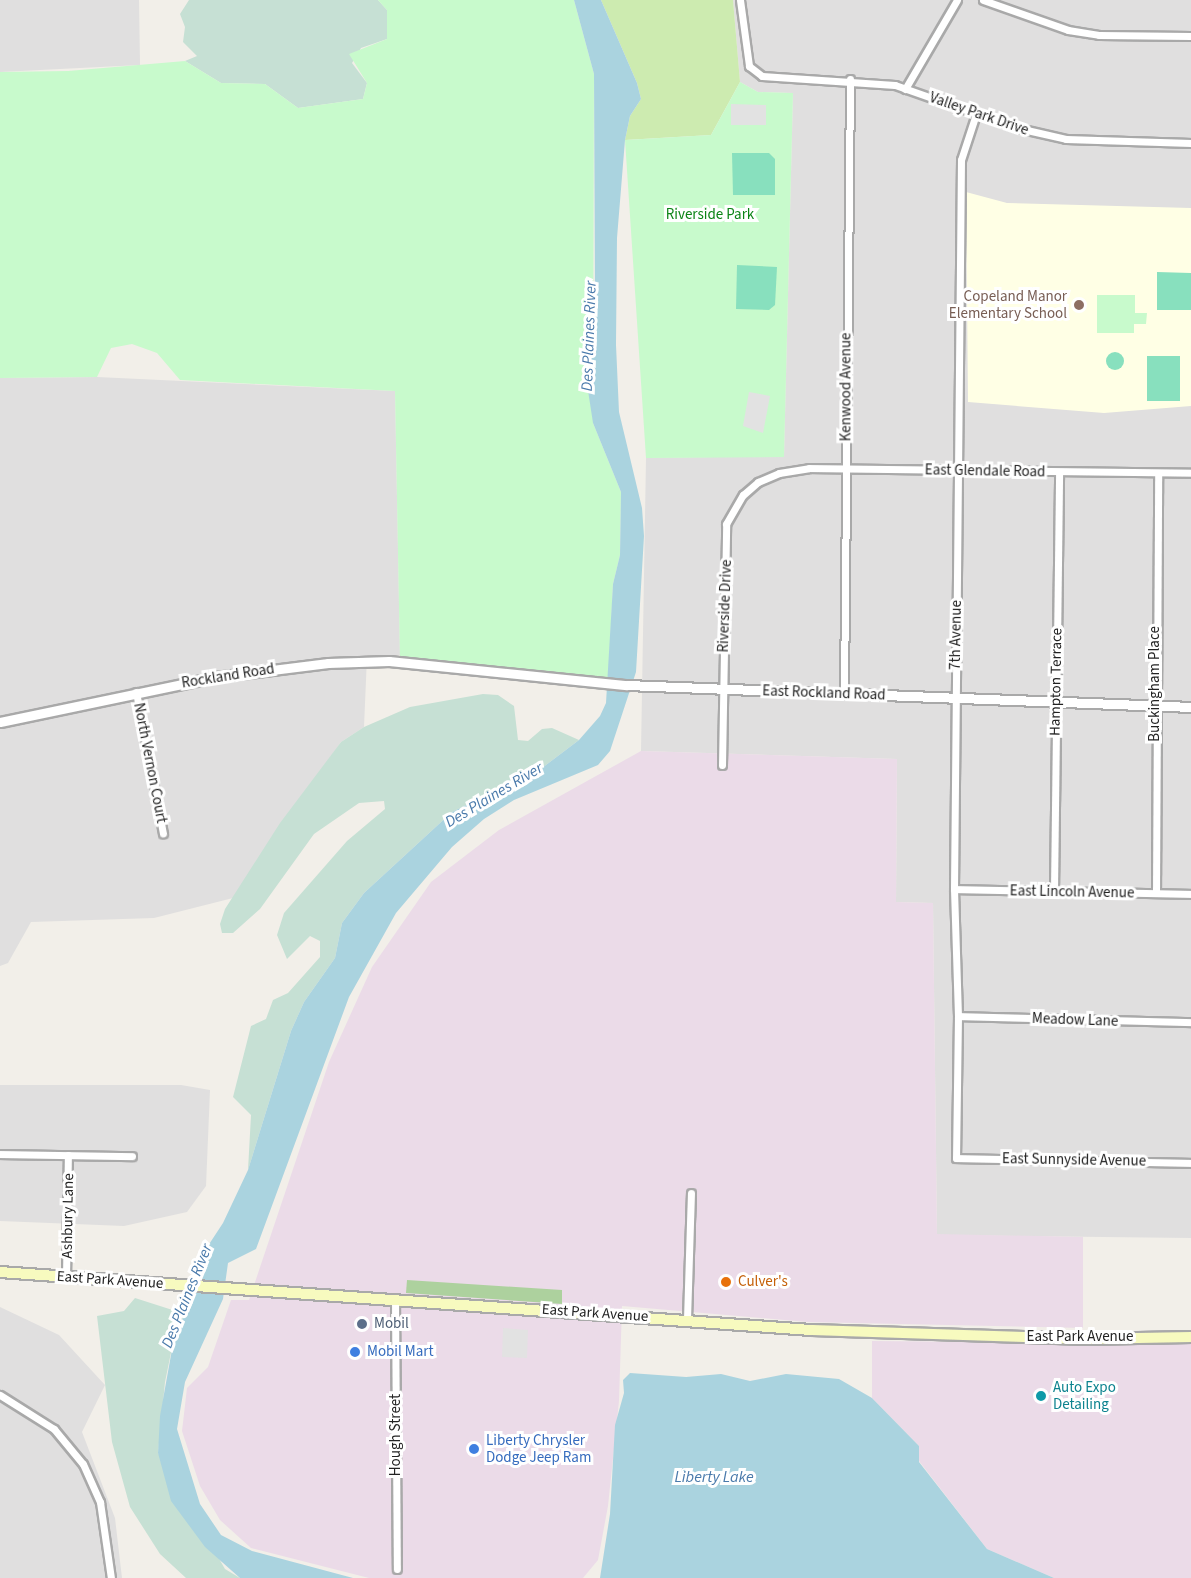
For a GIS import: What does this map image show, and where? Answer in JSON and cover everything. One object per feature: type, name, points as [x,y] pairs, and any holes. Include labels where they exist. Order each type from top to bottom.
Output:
[{"type":"main road","name":"East Park Avenue","points":[[0,1272],[922,1335],[1191,1337]]},
{"type":"street","name":"Valley Park Drive","points":[[740,0],[749,66],[768,77],[850,80],[904,89],[976,114],[1066,139],[1191,143]]},
{"type":"street","points":[[904,89],[957,0]]},
{"type":"street","points":[[983,0],[1068,30],[1099,35],[1191,36]]},
{"type":"street","name":"Kenwood Avenue","points":[[844,694],[850,80]]},
{"type":"street","name":"7th Avenue","points":[[956,1158],[958,1016],[954,889],[961,160],[976,114]]},
{"type":"street","name":"East Glendale Road","points":[[779,473],[845,468],[1059,473],[1191,473]]},
{"type":"street","name":"Riverside Drive","points":[[722,765],[726,524],[743,495],[779,473]]},
{"type":"street","name":"Hampton Terrace","points":[[1054,891],[1059,473]]},
{"type":"street","name":"Buckingham Place","points":[[1156,893],[1155,705],[1158,474]]},
{"type":"street","name":"Rockland Road","points":[[0,722],[225,675],[328,663],[388,661],[459,666]]},
{"type":"street","name":"East Rockland Road","points":[[459,666],[587,683],[1056,703],[1191,706]]},
{"type":"street","name":"North Vernon Court","points":[[136,692],[163,833]]},
{"type":"street","name":"East Lincoln Avenue","points":[[954,889],[1191,894]]},
{"type":"street","name":"Meadow Lane","points":[[958,1016],[1191,1022]]},
{"type":"street","name":"Ashbury Lane","points":[[0,1154],[132,1156]]},
{"type":"street","name":"Ashbury Lane","points":[[66,1277],[68,1155]]},
{"type":"street","name":"East Sunnyside Avenue","points":[[956,1158],[1191,1163]]},
{"type":"street","points":[[687,1319],[691,1193]]},
{"type":"street","name":"Hough Street","points":[[395,1300],[397,1569]]},
{"type":"street","points":[[0,1395],[54,1429],[83,1464],[100,1502],[111,1578]]},
{"type":"shaded area","points":[[0,0],[139,0],[140,65],[0,72]]},
{"type":"shaded area","points":[[189,0],[378,0],[387,10],[387,39],[361,48],[352,63],[367,83],[363,99],[298,108],[265,84],[221,83],[185,61],[197,56],[183,42],[185,27],[180,14]]},
{"type":"shaded area","points":[[733,0],[1191,0],[1191,1238],[937,1235],[933,903],[896,902],[897,759],[641,751],[646,458],[784,456],[793,93],[758,92],[740,82]]},
{"type":"shaded area","points":[[731,104],[766,105],[766,125],[731,125]]},
{"type":"shaded area","name":"Copeland Manor Elementary School","points":[[966,192],[1007,203],[1191,208],[1191,406],[1104,413],[968,402]]},
{"type":"shaded area","points":[[97,377],[395,391],[400,655],[367,657],[364,727],[341,742],[233,898],[154,918],[31,922],[8,963],[0,966],[0,378]]},
{"type":"shaded area","points":[[749,392],[770,396],[763,433],[743,426]]},
{"type":"shaded area","points":[[483,694],[498,695],[514,706],[518,740],[528,741],[542,729],[552,728],[579,740],[542,768],[452,812],[364,893],[342,923],[335,958],[304,1002],[291,1031],[248,1170],[251,1115],[233,1097],[251,1026],[266,1019],[273,1000],[288,993],[320,957],[320,941],[310,936],[287,959],[277,935],[284,913],[347,841],[385,809],[384,801],[359,803],[314,834],[260,909],[233,933],[222,933],[220,924],[225,909],[280,823],[341,742],[364,727],[410,707]]},
{"type":"shaded area","points":[[641,751],[897,759],[896,902],[933,903],[937,1234],[1083,1237],[1083,1328],[807,1322],[622,1306],[619,1401],[608,1506],[598,1560],[583,1578],[369,1578],[251,1548],[220,1520],[200,1486],[182,1431],[187,1388],[208,1367],[231,1300],[249,1300],[329,1062],[372,967],[431,882],[499,830]]},
{"type":"shaded area","points":[[0,1085],[181,1085],[210,1090],[206,1186],[187,1212],[124,1226],[0,1221]]},
{"type":"shaded area","points":[[135,1298],[185,1314],[175,1333],[165,1382],[158,1453],[225,1569],[240,1578],[186,1578],[160,1554],[130,1507],[112,1442],[97,1316],[124,1311]]},
{"type":"shaded area","points":[[0,1307],[59,1335],[105,1385],[82,1432],[115,1518],[122,1578],[0,1578]]},
{"type":"shaded area","points":[[503,1328],[528,1330],[527,1358],[502,1357]]},
{"type":"shaded area","points":[[872,1341],[1191,1344],[1191,1578],[1054,1578],[987,1549],[919,1461],[919,1446],[872,1398]]},
{"type":"green space","points":[[378,0],[574,0],[594,74],[593,423],[621,492],[620,555],[613,584],[608,684],[400,662],[395,391],[180,380],[157,353],[132,344],[111,348],[97,377],[0,378],[0,72],[68,71],[185,61],[221,83],[265,84],[298,108],[363,99],[367,83],[349,54],[387,39],[387,10]]},
{"type":"green space","points":[[601,0],[733,0],[740,82],[711,135],[625,140],[630,116],[641,99],[637,83]]},
{"type":"green space","name":"Riverside Park","points":[[740,82],[758,92],[793,93],[784,457],[646,458],[625,140],[711,135]]},
{"type":"green space","points":[[732,153],[769,153],[775,159],[775,195],[733,195]]},
{"type":"green space","points":[[737,265],[777,267],[775,305],[769,310],[736,309]]},
{"type":"green space","points":[[1157,272],[1191,273],[1191,310],[1157,310]]},
{"type":"green space","points":[[1097,295],[1135,295],[1135,313],[1147,313],[1146,324],[1134,324],[1134,333],[1097,333]]},
{"type":"green space","points":[[1115,352],[1121,355],[1124,361],[1121,367],[1115,370],[1109,367],[1106,361],[1109,355]]},
{"type":"green space","points":[[1147,356],[1180,356],[1180,401],[1147,401]]},
{"type":"green space","points":[[407,1280],[562,1290],[562,1304],[406,1293]]},
{"type":"water","name":"Des Plaines River","points":[[574,0],[601,0],[637,83],[641,99],[630,116],[625,140],[617,238],[616,345],[619,412],[642,508],[644,536],[636,672],[610,751],[598,765],[514,800],[484,819],[452,847],[396,913],[349,997],[256,1249],[228,1263],[223,1299],[185,1382],[177,1429],[200,1504],[221,1535],[252,1551],[353,1578],[240,1578],[205,1547],[171,1501],[158,1453],[160,1416],[175,1333],[193,1300],[200,1258],[223,1223],[248,1170],[291,1031],[304,1002],[335,958],[342,923],[364,893],[452,812],[542,768],[579,740],[600,716],[606,703],[613,584],[620,555],[621,492],[593,423],[587,384],[595,298],[594,74]]},
{"type":"water","name":"Liberty Lake","points":[[630,1373],[686,1377],[721,1374],[750,1381],[786,1374],[839,1379],[872,1398],[919,1446],[919,1462],[987,1549],[1054,1578],[600,1578],[610,1514],[615,1425],[624,1393],[623,1380]]},
{"type":"place","name":"Copeland Manor Elementary School","points":[[1079,305]]},
{"type":"place","name":"Culver's","points":[[726,1282]]},
{"type":"place","name":"Mobil","points":[[362,1324]]},
{"type":"place","name":"Mobil Mart","points":[[355,1352]]},
{"type":"place","name":"Auto Expo Detailing","points":[[1041,1396]]},
{"type":"place","name":"Liberty Chrysler Dodge Jeep Ram","points":[[474,1449]]}]
